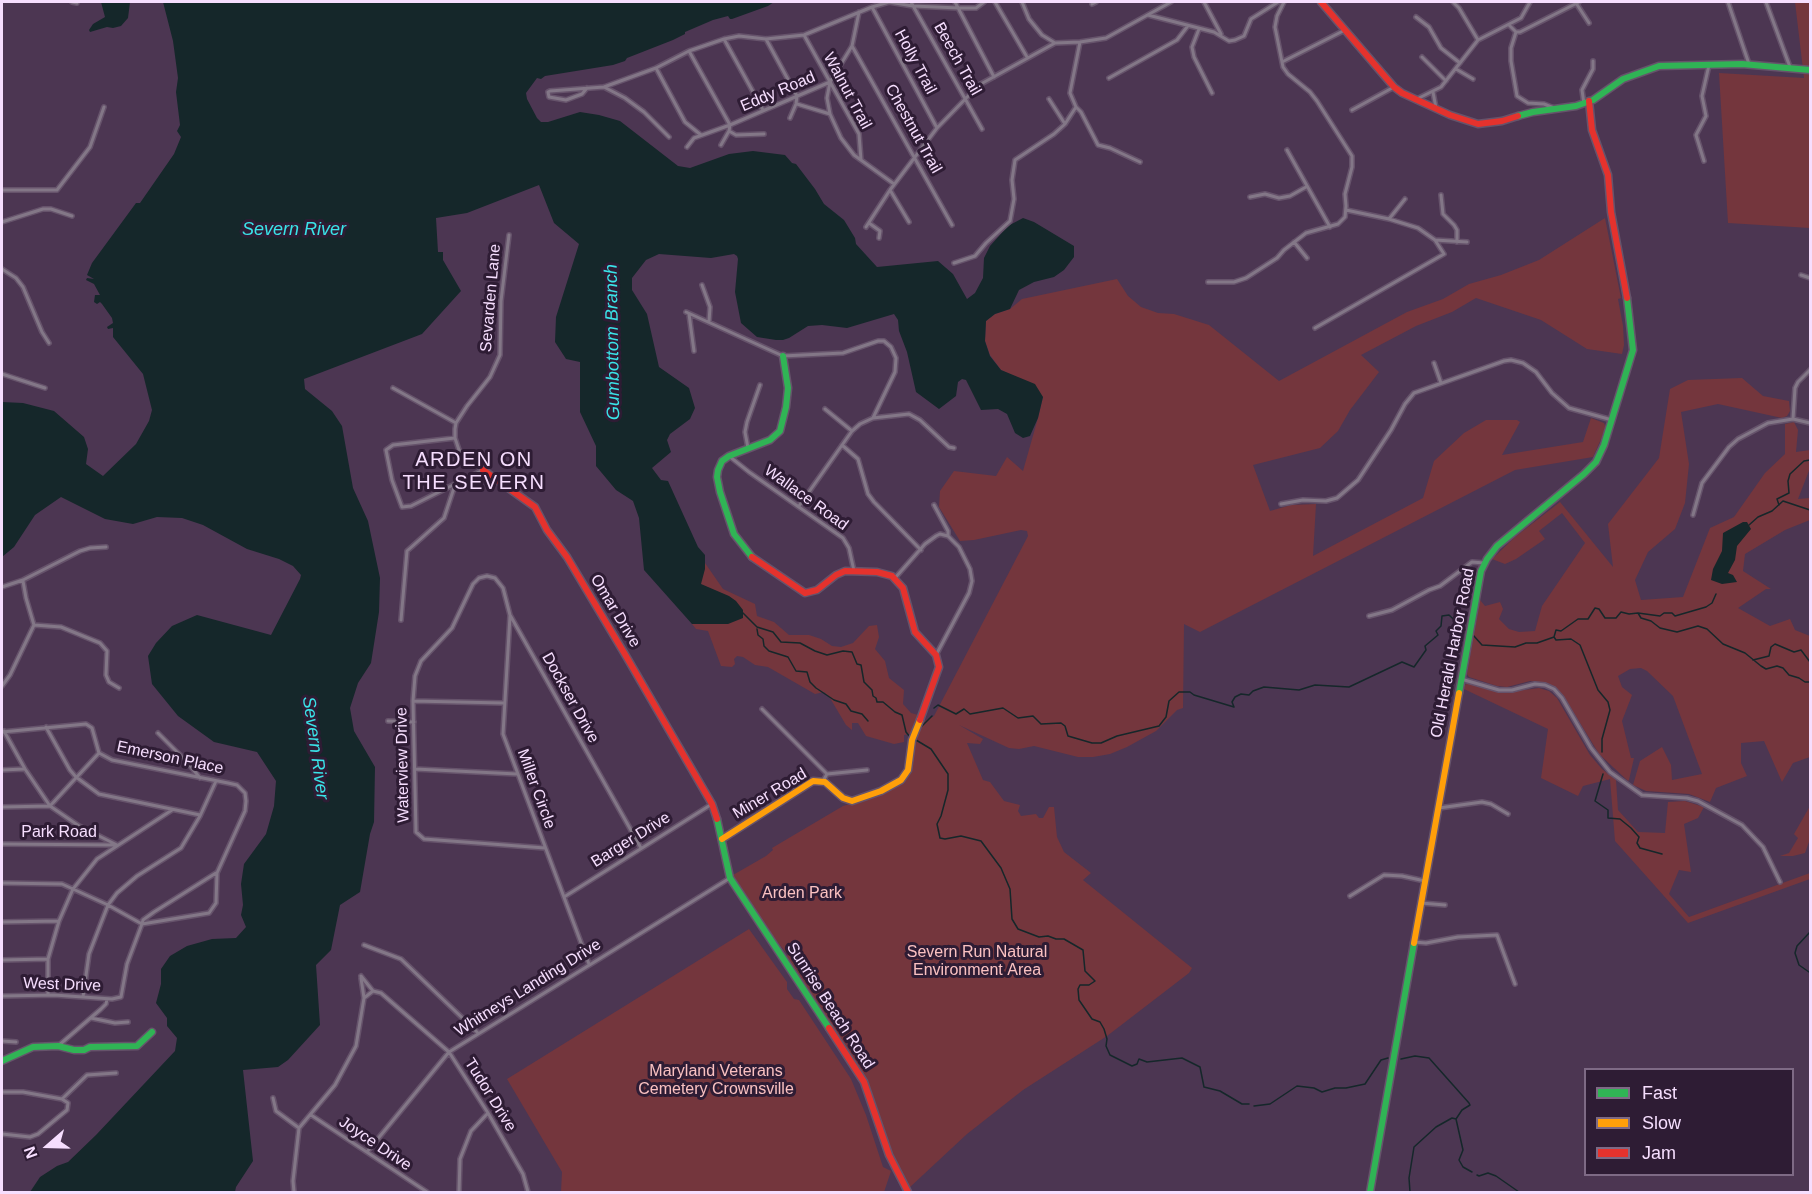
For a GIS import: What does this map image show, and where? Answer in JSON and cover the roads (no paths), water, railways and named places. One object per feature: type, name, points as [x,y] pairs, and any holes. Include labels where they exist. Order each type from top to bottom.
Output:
[{"type":"street","points":[[72,2],[77,3]]},
{"type":"street","points":[[587,88],[582,94],[566,100],[549,97],[548,92],[587,88],[604,87],[656,68],[689,51],[724,39],[739,36],[765,39],[804,35],[889,2],[976,8],[984,2]]},
{"type":"street","points":[[956,2],[994,78]]},
{"type":"street","points":[[995,2],[1027,57]]},
{"type":"street","points":[[1022,2],[1029,19],[1041,35],[1055,43]]},
{"type":"street","points":[[866,227],[894,184],[937,128],[980,86],[1055,43],[1106,38],[1165,3],[1171,2]]},
{"type":"street","points":[[1204,2],[1222,35]]},
{"type":"street","points":[[1148,15],[1235,40],[1244,36],[1251,19],[1278,2]]},
{"type":"street","points":[[1208,282],[1234,282],[1246,278],[1277,258],[1306,233],[1343,221],[1346,210],[1345,194],[1352,166],[1352,156],[1317,101],[1310,92],[1288,74],[1282,62],[1275,27],[1277,15],[1284,2]]},
{"type":"street","points":[[1321,2],[1394,87],[1436,109],[1478,124],[1496,123],[1533,112],[1586,103],[1617,82],[1652,68],[1749,64],[1809,71]]},
{"type":"street","points":[[1453,2],[1478,40]]},
{"type":"street","points":[[1416,100],[1433,92],[1446,81],[1478,40],[1521,18],[1530,2]]},
{"type":"street","points":[[1516,32],[1578,2],[1590,23]]},
{"type":"street","points":[[1734,2],[1729,2],[1749,64]]},
{"type":"street","points":[[1766,2],[1790,67]]},
{"type":"street","name":"Beech Trail","points":[[912,4],[982,129]]},
{"type":"street","name":"Holly Trail","points":[[872,7],[937,128]]},
{"type":"street","name":"Eddy Road","points":[[687,147],[694,138],[830,82],[852,46],[859,12]]},
{"type":"street","points":[[1416,17],[1431,30],[1441,48],[1460,63]]},
{"type":"street","points":[[1509,25],[1516,32]]},
{"type":"street","points":[[1109,78],[1177,40],[1188,27]]},
{"type":"street","points":[[1199,29],[1192,47],[1194,57],[1212,93]]},
{"type":"street","points":[[1282,62],[1345,30]]},
{"type":"street","points":[[1516,32],[1511,48],[1516,93],[1521,100],[1553,106],[1555,110]]},
{"type":"street","name":"Walnut Trail","points":[[804,35],[859,134],[862,147],[861,160]]},
{"type":"street","points":[[724,39],[763,110]]},
{"type":"street","points":[[765,39],[797,96],[790,118]]},
{"type":"street","points":[[1080,42],[1070,93],[1076,107],[1081,112],[1098,145],[1140,162]]},
{"type":"street","name":"Chestnut Trail","points":[[852,46],[952,225]]},
{"type":"street","points":[[689,51],[730,125],[721,145]]},
{"type":"street","points":[[1422,57],[1446,81]]},
{"type":"street","points":[[1586,103],[1582,90],[1593,69],[1593,61]]},
{"type":"street","points":[[1704,161],[1696,135],[1706,116],[1702,96],[1709,65]]},
{"type":"street","points":[[656,68],[685,122],[702,136]]},
{"type":"street","points":[[1456,69],[1473,79]]},
{"type":"street","points":[[830,82],[827,98],[830,114],[841,138],[854,155],[894,184]]},
{"type":"street","points":[[604,87],[625,98],[644,112],[669,137]]},
{"type":"street","points":[[1352,110],[1394,87]]},
{"type":"street","points":[[1433,92],[1436,109]]},
{"type":"street","points":[[1049,99],[1065,124]]},
{"type":"street","name":"Old Herald Harbor Road","points":[[1370,1192],[1478,584],[1484,564],[1504,540],[1591,468],[1601,454],[1631,361],[1633,336],[1611,212],[1608,175],[1592,130],[1586,103]]},
{"type":"street","points":[[796,104],[830,114]]},
{"type":"street","points":[[2,190],[57,190],[90,147],[104,107]]},
{"type":"street","points":[[954,263],[975,256],[1010,221],[1014,200],[1012,180],[1015,160],[1054,134],[1065,124],[1076,107]]},
{"type":"street","points":[[729,131],[736,135],[764,134]]},
{"type":"street","points":[[1287,150],[1330,227]]},
{"type":"street","points":[[1250,197],[1265,194],[1279,198],[1290,196],[1306,186]]},
{"type":"street","points":[[890,190],[909,222]]},
{"type":"street","points":[[1441,195],[1443,214],[1457,230],[1456,242]]},
{"type":"street","points":[[1389,219],[1406,199]]},
{"type":"street","points":[[2,222],[43,209],[52,209],[72,216]]},
{"type":"street","points":[[1315,328],[1444,254],[1435,240],[1418,228],[1346,210]]},
{"type":"street","points":[[869,223],[880,231],[879,238]]},
{"type":"street","name":"Sevarden Lane","points":[[456,423],[466,406],[490,377],[500,355],[501,301],[509,235]]},
{"type":"street","points":[[1435,240],[1467,242]]},
{"type":"street","points":[[1294,242],[1306,258]]},
{"type":"street","points":[[2,269],[16,278],[23,287],[49,343]]},
{"type":"street","points":[[1801,275],[1810,278]]},
{"type":"street","points":[[702,285],[710,307],[709,322]]},
{"type":"street","points":[[694,351],[687,313],[783,356],[843,353],[884,341],[891,347],[896,358],[895,372],[873,418]]},
{"type":"street","points":[[762,710],[843,798],[852,801],[881,791],[904,777],[909,766],[912,740],[938,673],[939,663],[936,655],[915,632],[903,588],[895,578],[882,573],[841,572],[818,590],[807,593],[791,585],[748,554],[734,534],[718,484],[719,466],[729,456],[774,438],[783,424],[788,380],[783,356]]},
{"type":"street","points":[[1281,504],[1303,500],[1326,501],[1342,495],[1358,480],[1414,393],[1511,360],[1523,363],[1536,372],[1552,393],[1569,408],[1612,420]]},
{"type":"street","points":[[1434,363],[1441,383]]},
{"type":"street","points":[[1792,419],[1795,390],[1798,382],[1810,370]]},
{"type":"street","points":[[2,374],[45,388]]},
{"type":"street","points":[[748,448],[745,432],[760,385]]},
{"type":"street","points":[[393,388],[456,423],[455,438],[393,445],[386,450],[392,480],[402,507],[411,506],[483,470]]},
{"type":"street","points":[[825,409],[852,431]]},
{"type":"street","points":[[799,506],[852,431],[873,418],[909,414],[920,420],[954,448]]},
{"type":"street","points":[[1693,515],[1702,483],[1729,447],[1738,439],[1768,423],[1792,419],[1810,423]]},
{"type":"street","name":"Omar Drive","points":[[455,438],[463,454],[534,507],[547,530],[567,557],[712,804],[722,839]]},
{"type":"street","points":[[842,445],[858,459],[868,494],[874,502],[921,550]]},
{"type":"street","name":"Wallace Road","points":[[729,456],[843,538],[849,548],[854,571]]},
{"type":"street","points":[[401,620],[407,551],[444,518],[455,485]]},
{"type":"street","points":[[934,505],[948,531],[948,536]]},
{"type":"street","points":[[895,578],[925,544],[940,534],[948,536],[959,547],[970,569],[972,581],[969,593],[936,655]]},
{"type":"street","points":[[2,587],[23,580],[80,551],[106,547]]},
{"type":"street","points":[[1369,616],[1392,610],[1440,586],[1472,562],[1484,564]]},
{"type":"street","name":"Dockser Drive","points":[[473,584],[479,578],[487,576],[495,578],[503,588],[510,615],[641,848]]},
{"type":"street","points":[[2,686],[10,675],[34,625],[23,580]]},
{"type":"street","name":"Waterview Drive","points":[[473,584],[452,628],[421,661],[415,676],[413,701],[416,832],[424,839],[545,848]]},
{"type":"street","name":"Miller Circle","points":[[510,615],[502,734],[589,964]]},
{"type":"street","points":[[34,625],[61,627],[100,643],[107,651],[106,675],[109,682],[119,688]]},
{"type":"street","points":[[1461,679],[1499,690],[1512,690],[1535,684],[1554,689],[1562,698],[1591,748],[1610,772],[1642,795],[1687,798],[1698,801],[1743,825],[1763,847],[1780,882]]},
{"type":"street","points":[[413,701],[503,703]]},
{"type":"street","points":[[388,721],[414,722]]},
{"type":"street","name":"Emerson Place","points":[[3,732],[86,724],[92,728],[99,753],[112,760],[237,785],[245,793],[244,811],[217,873]]},
{"type":"street","points":[[46,728],[76,777],[99,794],[201,815]]},
{"type":"street","points":[[3,732],[50,806],[79,826],[117,845]]},
{"type":"street","points":[[158,733],[200,778]]},
{"type":"street","points":[[2,807],[50,806],[99,753]]},
{"type":"street","points":[[2,770],[25,769]]},
{"type":"street","points":[[415,769],[517,774]]},
{"type":"street","name":"Miner Road","points":[[722,839],[817,780],[867,770]]},
{"type":"street","points":[[82,997],[89,954],[108,905],[117,893],[137,876],[181,848],[201,815],[216,781]]},
{"type":"street","points":[[1439,808],[1482,802],[1491,804],[1508,814]]},
{"type":"street","name":"Barger Drive","points":[[564,897],[712,804]]},
{"type":"street","points":[[48,995],[48,959],[59,921],[73,889],[97,859],[172,810]]},
{"type":"street","name":"Sunrise Beach Road","points":[[722,839],[730,878],[858,1072],[871,1098],[892,1163],[908,1192]]},
{"type":"street","name":"Park Road","points":[[2,844],[117,845]]},
{"type":"street","points":[[142,924],[154,912],[217,873]]},
{"type":"street","points":[[2,883],[62,884],[142,924],[209,913],[216,903],[217,873]]},
{"type":"street","points":[[1350,896],[1384,875],[1425,881]]},
{"type":"street","name":"Whitneys Landing Drive","points":[[367,1152],[449,1052],[730,878]]},
{"type":"street","points":[[1421,903],[1445,905]]},
{"type":"street","points":[[2,922],[59,921]]},
{"type":"street","name":"West Drive","points":[[2,996],[48,995],[107,999],[121,997],[127,964],[142,924]]},
{"type":"street","points":[[1414,942],[1426,943],[1458,937],[1497,935],[1515,984]]},
{"type":"street","points":[[364,945],[401,959],[478,1032]]},
{"type":"street","points":[[2,960],[48,959]]},
{"type":"street","name":"Tudor Drive","points":[[364,998],[361,976],[373,991],[381,993],[449,1052],[523,1174],[528,1192]]},
{"type":"street","points":[[294,1192],[293,1180],[299,1128],[335,1085],[356,1046],[364,998],[373,991]]},
{"type":"street","points":[[58,1046],[106,1004],[107,999]]},
{"type":"street","points":[[91,1018],[115,1023],[128,1022]]},
{"type":"street","points":[[2,1061],[33,1047],[58,1046],[84,1050],[90,1047],[137,1046],[152,1032]]},
{"type":"street","points":[[2,1041],[16,1042]]},
{"type":"street","points":[[63,1099],[87,1075],[116,1073]]},
{"type":"street","points":[[2,1092],[22,1092],[63,1099],[68,1103],[67,1110],[38,1134],[30,1137],[2,1134]]},
{"type":"street","points":[[273,1098],[276,1111],[299,1128]]},
{"type":"street","points":[[459,1192],[460,1159],[471,1131],[488,1113]]},
{"type":"street","name":"Joyce Drive","points":[[310,1115],[426,1192]]},
{"type":"water","points":[[101,2],[130,2],[128,18],[121,26],[90,32],[93,24],[105,17]]},
{"type":"water","name":"Severn River","points":[[163,2],[774,2],[732,19],[728,16],[713,20],[673,40],[613,65],[537,78],[526,93],[527,99],[541,122],[580,112],[620,121],[678,166],[690,168],[729,154],[753,151],[785,155],[796,164],[824,204],[844,220],[856,244],[877,267],[938,261],[953,274],[967,299],[975,293],[983,278],[984,258],[990,246],[1008,226],[1023,218],[1074,246],[1074,257],[1064,270],[1054,277],[1034,282],[1019,290],[1010,309],[995,314],[986,321],[985,341],[990,356],[1001,370],[1035,384],[1043,397],[1038,418],[1030,436],[1023,438],[1015,433],[1007,414],[998,409],[981,410],[966,380],[962,379],[958,382],[956,396],[939,409],[916,392],[898,320],[894,314],[847,328],[808,326],[783,340],[757,337],[741,323],[735,292],[737,256],[734,254],[711,258],[659,254],[646,260],[632,278],[632,290],[647,314],[659,367],[689,388],[695,408],[690,419],[670,434],[667,440],[671,452],[652,468],[661,480],[668,481],[698,547],[705,555],[705,569],[701,584],[729,596],[743,610],[743,618],[728,624],[692,624],[644,570],[639,518],[633,501],[616,490],[596,466],[596,446],[580,412],[580,362],[566,359],[555,342],[556,317],[579,244],[554,223],[539,185],[467,213],[436,218],[438,252],[443,252],[443,260],[461,291],[422,334],[304,379],[305,389],[332,411],[342,426],[353,488],[368,521],[380,578],[379,612],[371,663],[358,683],[350,708],[354,731],[375,767],[374,822],[360,892],[340,905],[331,950],[316,965],[320,1025],[288,1060],[278,1067],[243,1070],[253,1161],[235,1192],[30,1192],[40,1177],[68,1162],[96,1135],[175,1051],[177,1038],[167,1026],[167,1018],[156,1003],[161,984],[161,969],[170,956],[187,946],[212,939],[236,938],[246,927],[241,915],[243,905],[241,884],[244,864],[266,834],[274,806],[276,781],[257,752],[214,742],[178,716],[152,684],[148,656],[156,643],[172,626],[197,615],[271,635],[301,575],[293,566],[279,559],[247,549],[203,525],[182,518],[157,517],[133,524],[105,519],[61,497],[35,515],[14,547],[2,557],[2,402],[23,403],[54,411],[84,437],[88,449],[86,464],[103,476],[136,444],[149,421],[152,410],[143,374],[113,337],[113,328],[108,329],[107,327],[113,323],[112,318],[100,302],[97,304],[94,302],[95,295],[100,295],[94,284],[86,280],[87,278],[94,279],[87,275],[92,263],[136,203],[140,203],[174,154],[181,137],[177,131],[180,125],[176,92],[178,78],[173,41]]},
{"type":"water","points":[[1747,522],[1751,529],[1737,546],[1735,560],[1728,573],[1733,575],[1737,582],[1722,584],[1711,580],[1713,569],[1722,551],[1723,533]]},
{"type":"waterway","points":[[1779,505],[1777,499],[1789,493],[1790,474],[1804,461],[1810,460]]},
{"type":"waterway","points":[[1749,525],[1758,517],[1772,511],[1783,501],[1810,510]]},
{"type":"waterway","points":[[1638,613],[1660,616],[1664,613],[1672,613],[1675,616],[1706,607],[1712,603],[1716,594]]},
{"type":"waterway","points":[[1473,635],[1482,645],[1515,647],[1554,637],[1556,630],[1561,631],[1578,619],[1588,619],[1595,608],[1599,609],[1605,618],[1616,618],[1621,612],[1638,613],[1641,618],[1651,621],[1660,628],[1677,632],[1698,626],[1707,629],[1723,644],[1745,653],[1766,669],[1777,666],[1783,668],[1789,675],[1810,682],[1810,691]]},
{"type":"waterway","name":"Gumbottom Branch","points":[[743,613],[757,627],[773,632],[781,642],[800,643],[827,655],[843,651],[852,652],[857,664],[861,665],[864,682],[872,690],[877,702],[883,702],[902,715],[906,732],[910,737]]},
{"type":"waterway","points":[[934,708],[938,705],[956,714],[964,709],[970,714],[1003,708],[1018,718],[1033,716],[1041,724],[1061,723],[1065,726],[1068,736],[1092,743],[1101,743],[1117,736],[1159,726],[1166,717],[1169,701],[1179,692],[1190,692],[1234,707],[1232,702],[1235,697],[1241,694],[1249,695],[1264,687],[1299,690],[1315,685],[1349,687],[1402,662],[1414,667],[1426,650],[1425,646],[1438,635],[1436,631],[1441,626],[1442,616],[1449,615],[1465,630]]},
{"type":"waterway","points":[[757,629],[758,635],[763,639],[764,646],[769,651],[788,657],[796,671],[807,672],[810,682],[816,688],[834,700],[846,704],[851,711],[862,714],[868,721]]},
{"type":"waterway","points":[[1554,637],[1556,640],[1571,639],[1580,645],[1598,690],[1608,702],[1610,710],[1602,739],[1602,752]]},
{"type":"waterway","points":[[1753,660],[1769,656],[1771,647],[1775,644],[1794,652],[1801,650],[1810,662]]},
{"type":"waterway","points":[[921,727],[932,716]]},
{"type":"waterway","name":"Gumbottom Branch","points":[[916,740],[931,749],[948,774],[948,790],[937,824],[940,838],[961,836],[981,841],[1001,868],[1010,889],[1012,919],[1018,929],[1039,937],[1064,939],[1083,950],[1085,971],[1095,981],[1089,985],[1080,985],[1079,1000],[1092,1019],[1100,1022],[1104,1029],[1107,1039],[1106,1046],[1110,1055],[1132,1066],[1137,1064],[1139,1059],[1147,1062],[1182,1058],[1200,1067],[1204,1087],[1220,1091],[1242,1104],[1249,1104]]},
{"type":"waterway","points":[[1603,774],[1595,801],[1608,810],[1608,818],[1620,819],[1631,828],[1639,837],[1637,843],[1640,848],[1662,854]]},
{"type":"waterway","points":[[1809,972],[1799,965],[1795,953],[1797,946],[1810,932]]},
{"type":"waterway","name":"Gumbottom Branch","points":[[1401,1059],[1415,1056],[1429,1058],[1469,1103],[1470,1105],[1462,1110],[1456,1119],[1463,1150],[1459,1160],[1463,1167],[1472,1172]]},
{"type":"waterway","name":"Gumbottom Branch","points":[[1254,1106],[1270,1104],[1297,1086],[1314,1088],[1322,1092],[1365,1084],[1381,1060],[1388,1058]]},
{"type":"waterway","name":"Gumbottom Branch","points":[[1410,1192],[1409,1178],[1414,1147],[1436,1127],[1452,1118],[1456,1119]]},
{"type":"waterway","name":"Gumbottom Branch","points":[[1477,1175],[1488,1173],[1496,1176],[1519,1192]]},
{"type":"district","name":"ARDEN ON THE SEVERN","points":[[474,472]]},
{"type":"park label","name":"Arden Park","points":[[802,894]]},
{"type":"park label","name":"Severn Run Natural Environment Area","points":[[977,962]]},
{"type":"park label","name":"Maryland Veterans Cemetery Crownsville","points":[[716,1081]]}]
